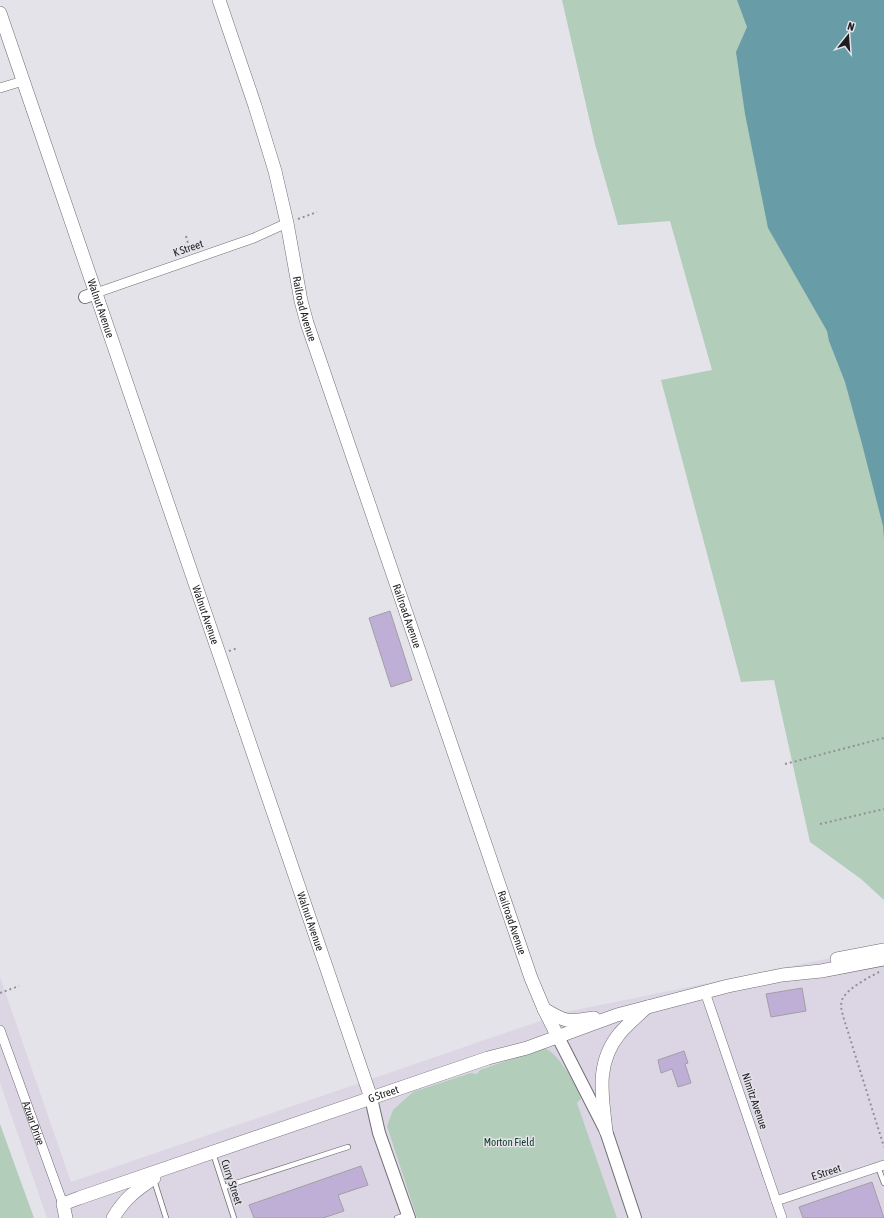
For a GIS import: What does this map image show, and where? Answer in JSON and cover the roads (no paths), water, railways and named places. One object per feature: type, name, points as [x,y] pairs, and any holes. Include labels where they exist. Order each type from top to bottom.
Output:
[{"type":"main road","name":"Railroad Avenue","points":[[219,0],[263,131],[276,177],[287,223],[297,282],[307,323],[531,978],[558,1037]]},
{"type":"main road","name":"Walnut Avenue","points":[[0,13],[23,81],[90,295],[219,654],[371,1098]]},
{"type":"main road","points":[[820,966],[884,950]]},
{"type":"main road","points":[[820,966],[882,965]]},
{"type":"main road","name":"G Street","points":[[63,1204],[488,1058],[527,1048],[617,1014],[820,966]]},
{"type":"main road","points":[[606,1131],[602,1072],[608,1051],[621,1032],[648,1006]]},
{"type":"main road","points":[[544,1009],[562,1020],[570,1022],[617,1014]]},
{"type":"main road","points":[[113,1218],[119,1207],[136,1190],[165,1169]]},
{"type":"main road","name":"Azuar Drive","points":[[63,1204],[66,1218]]},
{"type":"street","points":[[0,88],[23,81]]},
{"type":"street","name":"K Street","points":[[90,295],[254,238],[287,223]]},
{"type":"street","name":"Nimitz Avenue","points":[[705,992],[782,1218]]},
{"type":"street","name":"Azuar Drive","points":[[0,1030],[63,1204]]},
{"type":"street","name":"Railroad Avenue","points":[[558,1037],[606,1131],[635,1218]]},
{"type":"street","name":"Walnut Avenue","points":[[371,1098],[379,1133],[405,1217]]},
{"type":"street","name":"E Street","points":[[776,1201],[881,1166]]},
{"type":"lane","points":[[224,1188],[348,1147]]},
{"type":"lane","name":"Curry Street","points":[[213,1152],[234,1218]]},
{"type":"lane","points":[[881,1166],[884,1182]]},
{"type":"lane","points":[[153,1178],[166,1218]]},
{"type":"water","points":[[737,0],[884,0],[884,540],[883,526],[862,444],[845,382],[829,341],[827,331],[768,228],[745,114],[736,52],[747,27]]},
{"type":"park label","name":"Morton Field","points":[[509,1142]]}]
